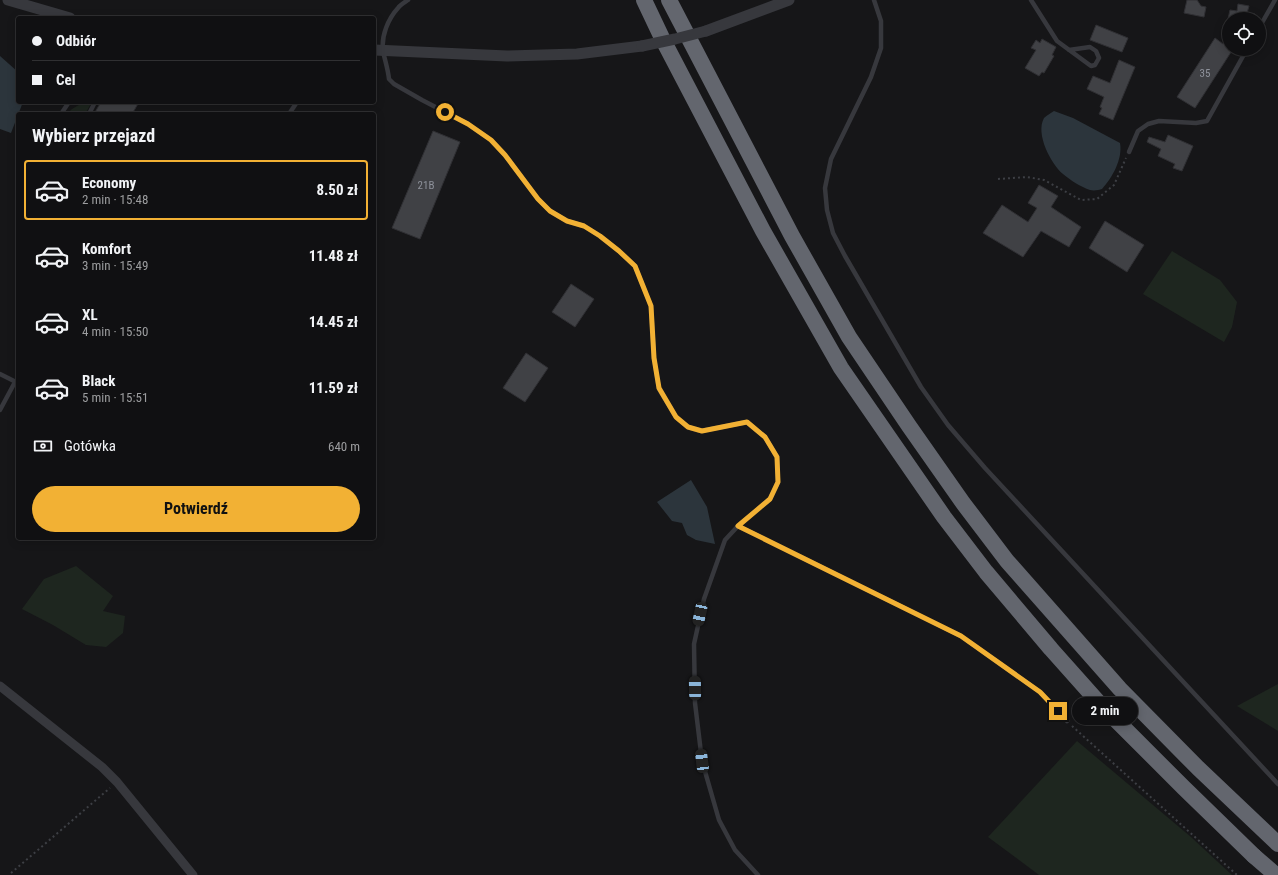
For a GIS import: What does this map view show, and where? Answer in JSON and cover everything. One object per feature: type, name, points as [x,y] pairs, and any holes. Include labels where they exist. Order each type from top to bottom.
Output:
[{"type":"highway","points":[[644,0],[760,225],[841,368],[944,517],[986,572],[1100,704],[1184,788],[1254,856],[1276,875]]},
{"type":"highway","points":[[669,0],[792,236],[848,337],[904,420],[963,503],[1007,561],[1120,689],[1198,768],[1274,841]]},
{"type":"street","points":[[8,0],[63,16]]},
{"type":"street","points":[[378,50],[507,56],[577,54],[642,46],[675,39],[706,31],[789,0]]},
{"type":"street","points":[[0,686],[102,767],[117,782],[192,874]]},
{"type":"lane","points":[[408,0],[398,7],[387,25],[378,50],[389,70],[389,79],[394,84],[422,100],[468,124],[491,140],[505,155],[538,199],[550,211],[567,221],[584,226],[600,236],[635,266],[651,306],[654,358],[659,388],[676,417],[688,427],[702,431],[747,422],[765,437],[777,457],[778,482],[770,499],[738,526],[725,540],[704,599],[694,644],[695,703],[702,761],[719,820],[735,850],[758,875]]},
{"type":"lane","points":[[874,0],[881,21],[881,48],[871,77],[831,159],[825,188],[827,210],[833,233],[893,340],[948,425],[990,474],[1278,784]]},
{"type":"lane","points":[[1031,0],[1057,41],[1069,50],[1091,66],[1095,65],[1099,58],[1096,51],[1090,47],[1069,50]]},
{"type":"lane","points":[[1266,16],[1275,0]]},
{"type":"lane","points":[[1129,152],[1138,131],[1148,124],[1159,121],[1196,123],[1207,121],[1243,56]]},
{"type":"lane","points":[[0,374],[16,382]]},
{"type":"lane","points":[[0,410],[16,384]]},
{"type":"lane","points":[[738,526],[961,636],[1040,692],[1067,721]]},
{"type":"path","points":[[998,179],[1027,177],[1044,180],[1081,200],[1097,199],[1114,185],[1129,152]]},
{"type":"path","points":[[1067,721],[1237,875]]},
{"type":"path","points":[[11,873],[117,782]]},
{"type":"shaded area","points":[[0,56],[16,70],[16,104],[22,104],[19,112],[16,112],[16,120],[11,133],[0,129]]},
{"type":"shaded area","points":[[81,104],[91,104],[86,112],[69,112]]},
{"type":"shaded area","points":[[1054,111],[1073,118],[1120,143],[1120,155],[1116,168],[1102,189],[1087,189],[1072,181],[1058,169],[1049,156],[1041,132],[1044,118]]},
{"type":"shaded area","points":[[1172,251],[1220,280],[1237,302],[1232,327],[1224,342],[1143,294]]},
{"type":"shaded area","points":[[691,480],[707,507],[715,544],[696,540],[687,535],[682,523],[672,521],[657,502]]},
{"type":"shaded area","points":[[76,566],[113,596],[103,611],[125,616],[123,633],[106,647],[86,645],[53,625],[22,609],[44,579]]},
{"type":"shaded area","points":[[1278,684],[1278,731],[1237,706]]},
{"type":"shaded area","points":[[1077,741],[1191,837],[1232,875],[1039,875],[988,837]]},
{"type":"building","points":[[1187,0],[1197,0],[1201,6],[1206,7],[1204,17],[1184,13]]},
{"type":"building","points":[[1238,4],[1249,6],[1247,12],[1230,12],[1230,10],[1237,11]]},
{"type":"building","points":[[1096,25],[1128,38],[1122,52],[1090,40]]},
{"type":"building","points":[[1215,38],[1222,43],[1222,56],[1228,56],[1195,108],[1177,97]]},
{"type":"building","points":[[1042,39],[1056,47],[1052,55],[1054,56],[1044,73],[1042,72],[1039,76],[1025,68],[1036,50],[1031,48],[1036,40],[1040,43]]},
{"type":"building","points":[[1119,60],[1135,67],[1113,120],[1099,114],[1104,97],[1087,89],[1093,76],[1110,83]]},
{"type":"building","points":[[100,104],[138,104],[133,112],[95,112]]},
{"type":"building","points":[[433,131],[460,142],[420,239],[392,228]]},
{"type":"building","points":[[1168,135],[1193,146],[1182,171],[1173,168],[1175,164],[1158,156],[1161,149],[1147,142],[1149,137],[1165,142]]},
{"type":"building","points":[[1039,185],[1058,196],[1051,207],[1081,227],[1069,247],[1041,231],[1023,257],[983,233],[1002,205],[1028,222],[1037,208],[1028,203]]},
{"type":"building","points":[[1105,221],[1144,245],[1127,272],[1089,248]]},
{"type":"building","points":[[571,284],[594,299],[575,327],[552,312]]},
{"type":"building","points":[[526,353],[548,368],[525,402],[503,388]]},
{"type":"route","points":[[445,112],[468,124],[491,140],[505,155],[527,186],[550,211],[567,221],[584,226],[600,236],[635,266],[651,306],[654,358],[659,388],[676,417],[688,427],[702,431],[747,422],[765,437],[777,457],[778,482],[770,499],[738,526],[961,636],[1040,692],[1058,711]]}]
